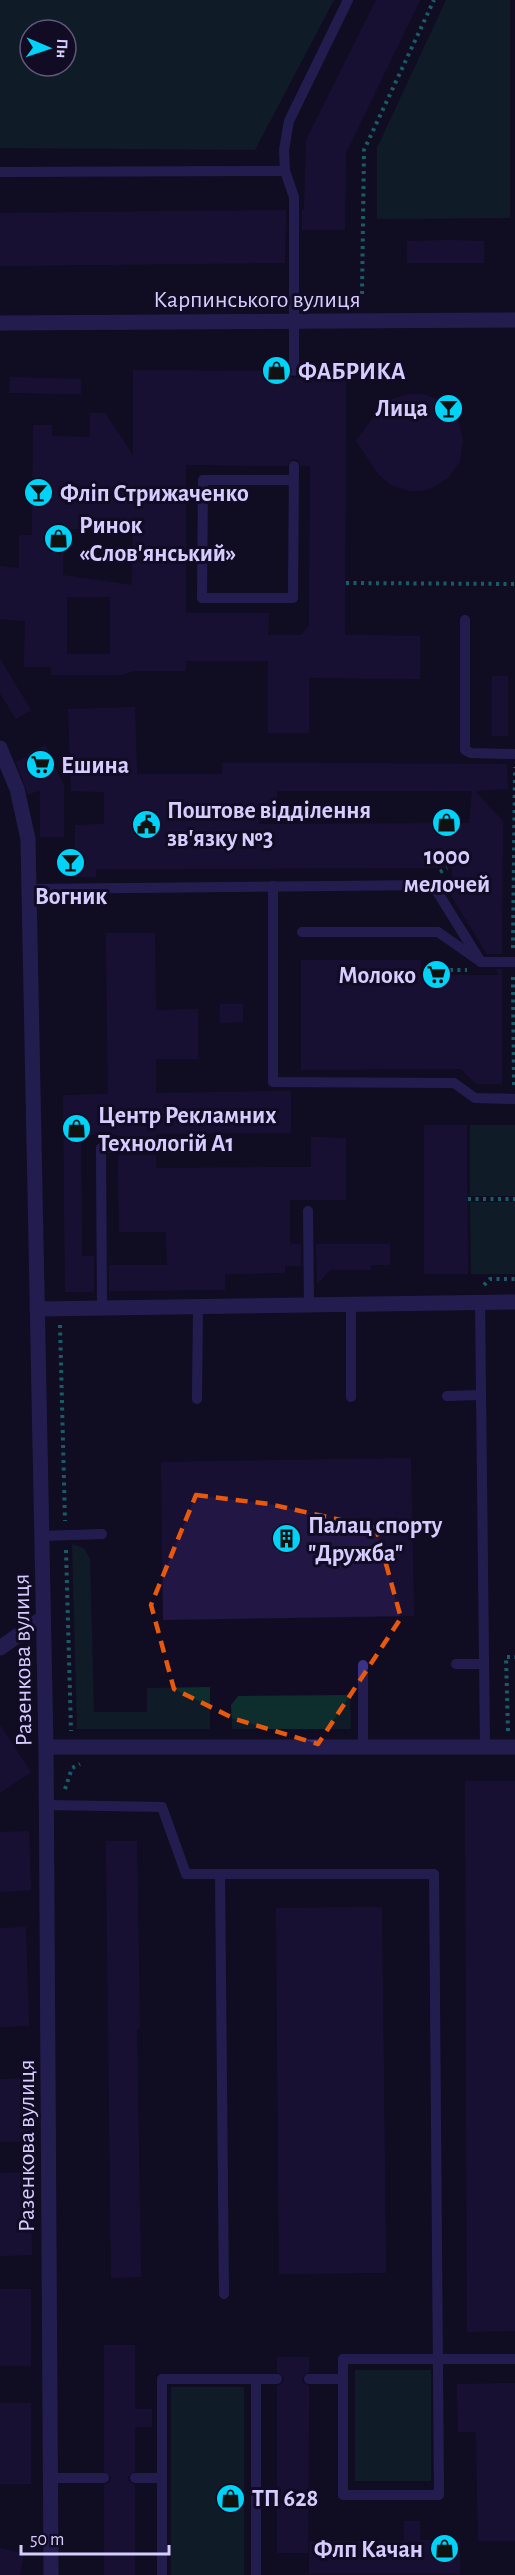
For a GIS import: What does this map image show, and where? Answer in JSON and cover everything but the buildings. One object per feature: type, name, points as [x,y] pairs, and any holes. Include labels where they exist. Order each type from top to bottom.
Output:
[{"type":"street","name":"Карпинського вулиця","points":[[0,323],[515,320]]},
{"type":"street","name":"Разенкова вулиця","points":[[0,748],[17,789],[28,839],[46,1747],[51,2575]]},
{"type":"street","points":[[37,1309],[515,1302]]},
{"type":"street","points":[[0,1648],[43,1618]]},
{"type":"street","points":[[46,1747],[515,1747]]},
{"type":"lane","points":[[294,371],[294,197],[285,171],[284,150],[289,121],[348,0]]},
{"type":"lane","points":[[0,172],[285,171]]},
{"type":"lane","points":[[293,480],[203,480],[202,598],[293,598],[294,466]]},
{"type":"lane","points":[[465,620],[465,750],[471,753],[515,754]]},
{"type":"lane","points":[[28,889],[433,885],[481,962]]},
{"type":"lane","points":[[273,886],[273,1082],[454,1083],[475,1098],[514,1099]]},
{"type":"lane","points":[[302,932],[438,932],[481,962],[514,962]]},
{"type":"lane","points":[[102,1308],[101,1148],[158,1147]]},
{"type":"lane","points":[[308,1211],[309,1305]]},
{"type":"lane","points":[[480,1302],[485,1747]]},
{"type":"lane","points":[[351,1304],[351,1397]]},
{"type":"lane","points":[[197,1399],[198,1306]]},
{"type":"lane","points":[[447,1396],[480,1395]]},
{"type":"lane","points":[[42,1536],[102,1534]]},
{"type":"lane","points":[[456,1664],[484,1664]]},
{"type":"lane","points":[[363,1665],[363,1747]]},
{"type":"lane","points":[[46,1805],[162,1807],[186,1874],[434,1874],[440,2359],[440,2495],[343,2495],[343,2359],[440,2359],[515,2359]]},
{"type":"lane","points":[[220,1874],[224,2294]]},
{"type":"lane","points":[[162,2575],[162,2379],[277,2379]]},
{"type":"lane","points":[[256,2379],[256,2575]]},
{"type":"lane","points":[[309,2379],[343,2379]]},
{"type":"lane","points":[[51,2478],[104,2478]]},
{"type":"lane","points":[[135,2478],[162,2478]]},
{"type":"path","points":[[362,294],[364,150],[434,0]]},
{"type":"path","points":[[346,583],[515,584]]},
{"type":"path","points":[[514,1099],[515,754]]},
{"type":"path","points":[[468,1199],[515,1199]]},
{"type":"path","points":[[59,1309],[72,1768],[65,1787],[65,1806]]},
{"type":"path","points":[[515,1657],[506,1657],[507,1731],[515,1731]]},
{"type":"path","points":[[72,1768],[86,1761]]},
{"type":"highlighted area","points":[[196,1495],[269,1504],[376,1528],[401,1618],[318,1744],[235,1719],[174,1689],[151,1605]]},
{"type":"green space","points":[[0,0],[334,0],[255,150],[0,148]]},
{"type":"green space","points":[[446,0],[510,0],[510,218],[377,219],[377,148]]},
{"type":"green space","points":[[470,1125],[515,1125],[515,1196],[470,1196]]},
{"type":"green space","points":[[470,1202],[515,1202],[515,1274],[471,1274]]},
{"type":"green space","points":[[72,1544],[84,1548],[90,1559],[94,1712],[147,1712],[147,1688],[210,1687],[210,1729],[77,1729]]},
{"type":"green space","points":[[350,1695],[351,1729],[232,1729],[231,1705],[238,1696]]},
{"type":"green space","points":[[355,2370],[431,2370],[431,2481],[355,2481]]},
{"type":"green space","points":[[171,2387],[244,2387],[244,2575],[171,2575]]},
{"type":"place","name":"ФАБРИКА","points":[[277,371]]},
{"type":"place","name":"Лица","points":[[449,408]]},
{"type":"place","name":"Фліп Стрижаченко","points":[[39,493]]},
{"type":"place","name":"Ринок «Слов'янський»","points":[[58,539]]},
{"type":"place","name":"Ешина","points":[[40,765]]},
{"type":"place","name":"1000 мелочей","points":[[447,823]]},
{"type":"place","name":"Поштове відділення зв'язку №3","points":[[146,824]]},
{"type":"place","name":"Вогник","points":[[71,863]]},
{"type":"place","name":"Молоко","points":[[437,975]]},
{"type":"place","name":"Центр Рекламних Технологій А1","points":[[77,1129]]},
{"type":"place","name":"Палац спорту \"Дружба\"","points":[[287,1539]]},
{"type":"place","name":"ТП 628","points":[[231,2498]]},
{"type":"place","name":"Флп Качан","points":[[444,2549]]}]
